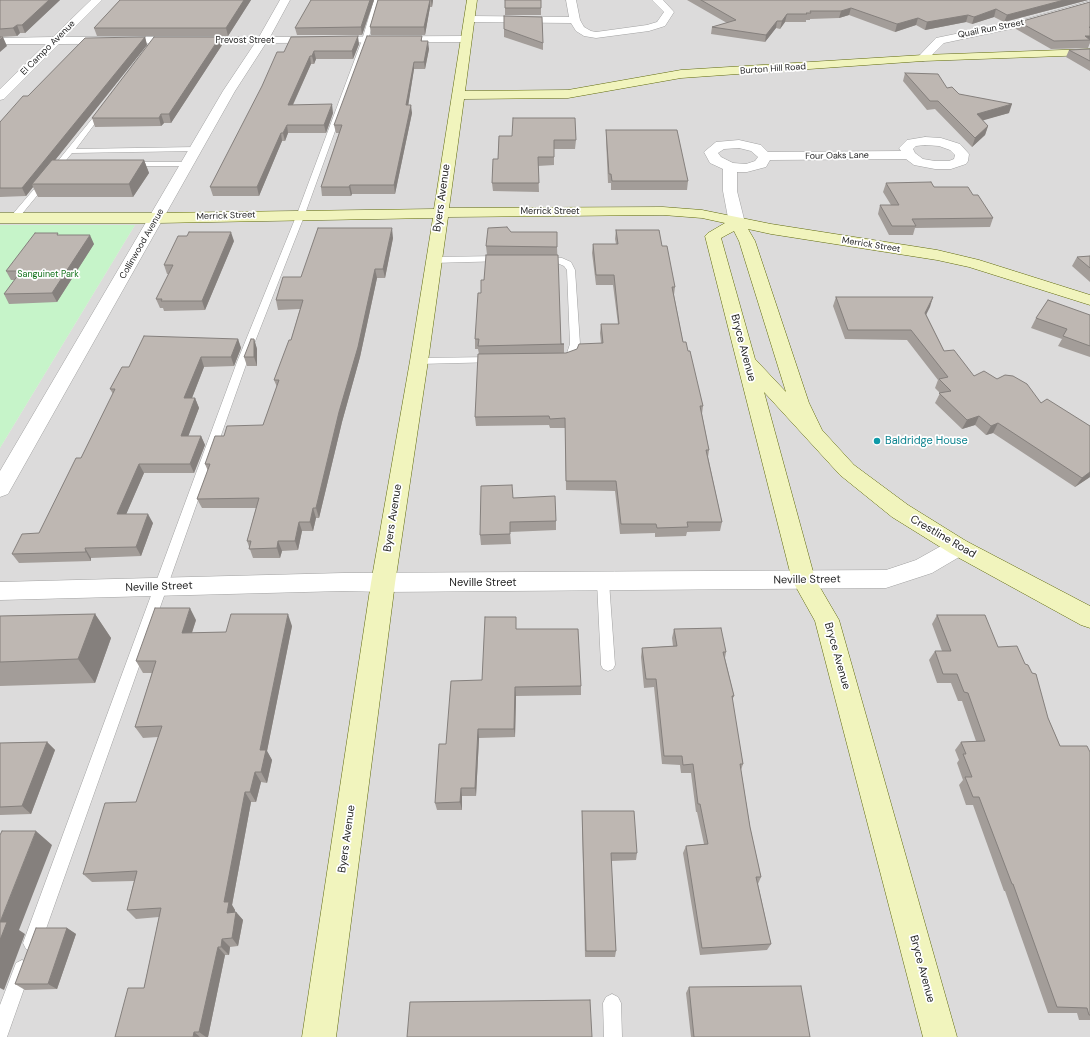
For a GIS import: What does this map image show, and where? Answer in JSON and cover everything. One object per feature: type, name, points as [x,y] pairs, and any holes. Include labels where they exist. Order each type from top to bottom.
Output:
[{"type":"street","name":"El Campo Avenue","points":[[0,96],[97,0]]},
{"type":"street","name":"Collinwood Avenue","points":[[0,489],[229,91],[262,40],[285,0]]},
{"type":"street","name":"Byers Avenue","points":[[319,1037],[383,584],[419,361],[472,0]]},
{"type":"street","points":[[571,0],[575,20],[580,29],[588,34],[596,35],[649,28],[661,24],[669,13],[665,6],[656,0]]},
{"type":"street","name":"Quail Run Street","points":[[923,58],[940,40],[1025,23],[1090,4]]},
{"type":"street","points":[[470,19],[575,20]]},
{"type":"street","name":"Prevost Street","points":[[0,41],[153,44],[262,40],[466,39]]},
{"type":"street","name":"Burton Hill Road","points":[[457,96],[568,94],[681,74],[923,58],[1090,52]]},
{"type":"street","points":[[739,144],[756,148],[764,156],[761,164],[747,168],[730,167],[715,160],[711,152],[721,145],[739,144]]},
{"type":"street","name":"Four Oaks Lane","points":[[764,156],[909,155]]},
{"type":"street","points":[[730,167],[730,191],[737,223],[747,241],[799,404],[812,433]]},
{"type":"street","name":"Merrick Street","points":[[7,218],[157,218],[301,214],[440,213],[662,212],[702,214],[737,223],[937,255],[973,263],[1090,300]]},
{"type":"street","name":"Bryce Avenue","points":[[737,223],[713,236],[804,580],[827,620],[940,1037]]},
{"type":"street","name":"Crestline Road","points":[[747,361],[847,470],[900,511],[958,547],[1090,618]]},
{"type":"street","name":"Neville Street","points":[[0,591],[343,582],[383,584],[886,579],[924,568],[958,547]]},
{"type":"lane","points":[[0,1030],[242,362],[301,214],[365,40],[377,0]]},
{"type":"lane","points":[[7,218],[63,165],[70,151],[105,106]]},
{"type":"lane","points":[[70,151],[196,149]]},
{"type":"lane","points":[[78,160],[84,151]]},
{"type":"lane","points":[[119,164],[187,164]]},
{"type":"lane","points":[[433,260],[511,259]]},
{"type":"lane","points":[[535,259],[559,260],[568,264],[571,270],[575,344],[572,355],[566,358],[556,359]]},
{"type":"lane","points":[[419,361],[502,360]]},
{"type":"lane","points":[[604,582],[608,665]]},
{"type":"lane","points":[[612,1003],[613,1037]]},
{"type":"shaded area","points":[[0,0],[1090,0],[1090,1037],[0,1037],[0,448],[135,225],[0,225]]},
{"type":"green space","name":"Sanguinet Park","points":[[0,225],[135,225],[0,448]]},
{"type":"building","points":[[0,0],[49,0],[22,25],[17,25],[13,28],[0,29]]},
{"type":"building","points":[[120,0],[244,0],[226,28],[94,28]]},
{"type":"building","points":[[311,0],[370,0],[361,27],[295,28]]},
{"type":"building","points":[[378,0],[430,0],[424,27],[370,27]]},
{"type":"building","points":[[505,0],[541,0],[541,8],[505,8]]},
{"type":"building","points":[[701,0],[1064,0],[1007,15],[996,9],[974,17],[968,15],[927,22],[918,18],[897,24],[851,8],[841,11],[810,11],[811,13],[806,13],[807,14],[787,14],[782,21],[777,21],[766,35],[712,27],[736,20]]},
{"type":"building","points":[[1090,2],[1090,36],[1085,36],[1090,40],[1054,41],[1019,22]]},
{"type":"building","points":[[504,16],[542,17],[543,43],[504,29]]},
{"type":"building","points":[[358,36],[352,51],[314,51],[312,56],[310,56],[288,105],[332,104],[324,125],[287,125],[283,133],[281,133],[257,187],[210,187],[262,86],[277,52],[284,52],[291,37]]},
{"type":"building","points":[[367,36],[422,36],[421,41],[428,41],[424,62],[414,62],[406,105],[411,105],[394,185],[350,185],[349,187],[321,187],[342,125],[334,125]]},
{"type":"building","points":[[145,37],[22,188],[0,188],[0,122],[23,96],[28,96],[85,38]]},
{"type":"building","points":[[154,37],[220,37],[169,114],[161,114],[159,118],[92,118]]},
{"type":"building","points":[[1090,49],[1090,61],[1069,50]]},
{"type":"building","points":[[905,73],[938,74],[947,88],[952,87],[959,94],[1012,104],[977,114],[988,126],[975,138],[938,101],[930,101]]},
{"type":"building","points":[[513,118],[575,118],[576,140],[554,140],[554,157],[538,157],[539,183],[492,183],[493,159],[498,159],[499,136],[512,136]]},
{"type":"building","points":[[606,130],[677,130],[688,181],[612,181],[611,174],[609,174]]},
{"type":"building","points":[[52,160],[144,160],[129,184],[32,184]]},
{"type":"building","points":[[931,182],[934,187],[968,187],[973,195],[978,195],[993,218],[912,219],[916,226],[892,226],[880,205],[899,205],[886,183]]},
{"type":"building","points":[[507,227],[511,232],[557,232],[557,247],[486,246],[488,228]]},
{"type":"building","points":[[318,228],[392,228],[383,269],[375,269],[358,347],[339,412],[316,508],[313,508],[310,522],[299,522],[295,541],[278,541],[277,548],[249,549],[251,541],[247,541],[259,498],[197,499],[210,464],[205,464],[215,436],[224,436],[227,426],[263,425],[279,380],[274,380],[289,340],[291,340],[303,300],[276,300],[283,277],[301,277]]},
{"type":"building","points":[[616,230],[659,230],[662,246],[667,246],[675,287],[672,287],[683,342],[686,342],[688,351],[690,351],[703,406],[700,406],[709,450],[706,450],[722,522],[687,522],[688,527],[657,528],[656,524],[621,524],[616,481],[566,481],[565,418],[550,419],[549,416],[475,417],[478,354],[566,353],[577,349],[579,344],[603,343],[601,324],[619,324],[614,275],[596,275],[593,244],[618,244]]},
{"type":"building","points":[[189,232],[231,232],[202,301],[161,301],[162,299],[156,299],[173,265],[164,265],[178,236],[187,236]]},
{"type":"building","points":[[35,233],[90,235],[52,293],[4,294],[21,271],[6,271]]},
{"type":"building","points":[[486,255],[558,255],[561,344],[564,344],[478,346],[479,339],[475,339],[478,293],[481,293],[481,280],[484,280]]},
{"type":"building","points":[[1090,256],[1090,268],[1077,257]]},
{"type":"building","points":[[836,297],[933,297],[925,313],[944,351],[954,350],[974,376],[984,371],[997,379],[1005,375],[1013,376],[1027,384],[1041,403],[1047,399],[1090,426],[1090,472],[1082,478],[998,423],[991,426],[979,416],[967,420],[939,393],[951,391],[939,379],[948,377],[911,330],[848,330]]},
{"type":"building","points":[[1048,300],[1090,315],[1090,346],[1063,336],[1067,329],[1036,318]]},
{"type":"building","points":[[144,336],[238,339],[231,357],[201,357],[184,398],[195,398],[181,436],[201,436],[190,464],[139,464],[117,514],[148,514],[136,547],[85,548],[86,552],[12,554],[22,534],[39,533],[76,458],[81,458],[115,389],[110,389],[122,367],[129,367]]},
{"type":"building","points":[[251,339],[254,339],[254,357],[244,357]]},
{"type":"building","points":[[512,485],[513,498],[555,496],[556,521],[510,522],[510,534],[480,535],[481,486]]},
{"type":"building","points":[[155,608],[190,608],[182,633],[226,632],[231,614],[288,614],[260,750],[266,750],[261,772],[255,772],[250,792],[245,792],[224,902],[229,902],[227,913],[236,912],[232,938],[222,939],[221,947],[218,947],[199,1032],[194,1032],[193,1037],[115,1037],[128,988],[144,988],[161,908],[127,910],[137,871],[83,874],[105,803],[136,802],[162,726],[135,727],[156,661],[136,661]]},
{"type":"building","points":[[95,614],[78,659],[0,662],[0,616]]},
{"type":"building","points":[[937,615],[985,615],[998,647],[1017,646],[1025,664],[1028,665],[1032,673],[1036,674],[1048,718],[1060,746],[1087,746],[1090,752],[1090,1015],[1087,1008],[1057,1007],[1013,884],[979,797],[973,797],[965,777],[972,777],[963,754],[966,754],[961,742],[985,741],[968,693],[964,692],[957,674],[943,674],[935,651],[951,651]]},
{"type":"building","points":[[485,617],[516,617],[516,629],[578,629],[581,686],[515,687],[514,729],[478,729],[475,788],[461,788],[460,802],[435,803],[439,744],[446,744],[451,681],[482,680]]},
{"type":"building","points":[[721,628],[726,652],[723,652],[734,696],[732,696],[743,764],[740,764],[750,827],[761,877],[756,877],[771,944],[702,948],[686,846],[708,844],[700,804],[698,804],[693,764],[683,765],[682,756],[664,756],[656,679],[646,679],[642,648],[677,646],[674,629]]},
{"type":"building","points":[[47,742],[22,806],[0,807],[0,743]]},
{"type":"building","points":[[582,811],[634,811],[637,853],[611,853],[616,951],[586,951]]},
{"type":"building","points":[[2,831],[36,831],[0,922],[0,835]]},
{"type":"building","points":[[0,922],[7,922],[0,940]]},
{"type":"building","points":[[36,928],[67,928],[48,984],[15,984]]},
{"type":"building","points":[[801,986],[810,1037],[694,1037],[689,987]]},
{"type":"building","points":[[590,1000],[592,1037],[407,1037],[410,1002]]},
{"type":"place","name":"Baldridge House","points":[[877,441]]}]
